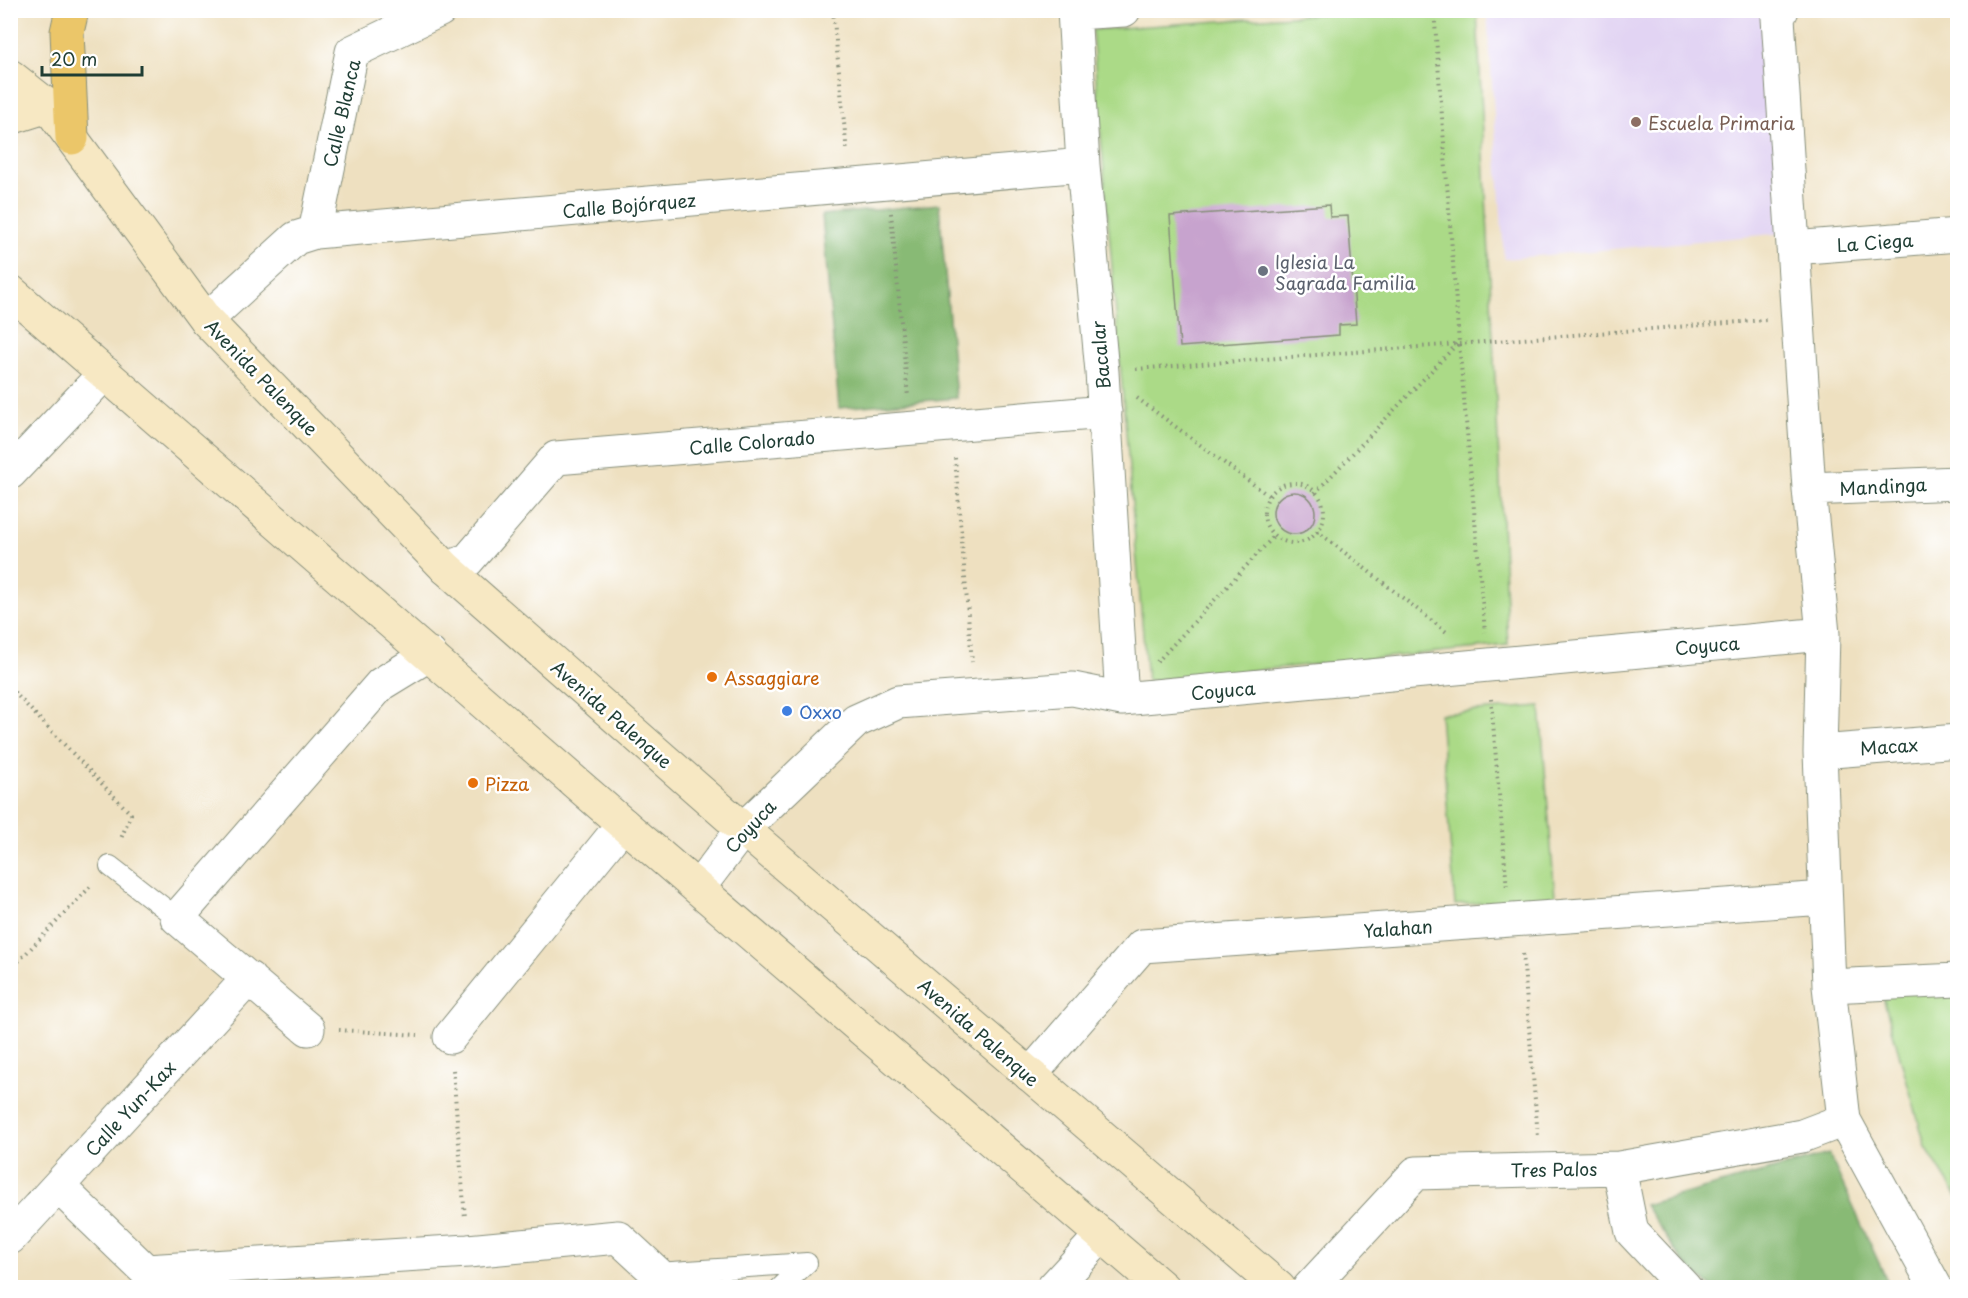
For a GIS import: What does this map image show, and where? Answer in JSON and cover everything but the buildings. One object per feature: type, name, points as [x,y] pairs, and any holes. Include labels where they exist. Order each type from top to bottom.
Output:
[{"type":"main road","points":[[72,10],[67,32],[72,138]]},
{"type":"street","name":"Calle Blanca","points":[[315,232],[352,52],[440,10]]},
{"type":"street","points":[[1074,12],[1124,10]]},
{"type":"street","points":[[1782,10],[1778,18],[1797,317],[1809,489],[1823,634],[1820,752],[1829,986],[1844,1120],[1936,1287]]},
{"type":"street","name":"Bacalar","points":[[1074,12],[1083,165],[1105,412],[1122,699]]},
{"type":"street","name":"Avenida Palenque","points":[[10,76],[48,106],[206,320],[446,568],[743,829],[1279,1287]]},
{"type":"street","points":[[10,118],[48,106]]},
{"type":"street","name":"Calle Bojórquez","points":[[206,320],[297,238],[315,232],[1083,165]]},
{"type":"street","name":"La Ciega","points":[[1793,248],[1958,235]]},
{"type":"street","points":[[10,291],[623,824],[1163,1287]]},
{"type":"street","points":[[10,473],[105,373]]},
{"type":"street","name":"Calle Colorado","points":[[446,568],[467,561],[556,458],[1105,412]]},
{"type":"street","name":"Mandinga","points":[[1809,489],[1958,483]]},
{"type":"street","name":"Coyuca","points":[[699,887],[743,829],[856,721],[898,702],[1073,689],[1122,699],[1823,634]]},
{"type":"street","points":[[308,1029],[177,918],[381,684],[430,654]]},
{"type":"street","name":"Macax","points":[[1820,752],[1958,741]]},
{"type":"street","points":[[450,1037],[623,824]]},
{"type":"street","name":"Yalahan","points":[[1030,1075],[1142,946],[1825,898]]},
{"type":"street","name":"Calle Yun-Kax","points":[[12,1234],[249,978]]},
{"type":"street","points":[[1829,986],[1958,980]]},
{"type":"street","name":"Tres Palos","points":[[1309,1287],[1416,1173],[1619,1168],[1802,1136],[1844,1120]]},
{"type":"street","points":[[1619,1168],[1632,1232],[1685,1287]]},
{"type":"street","points":[[58,1186],[146,1270],[468,1251],[618,1238],[657,1273]]},
{"type":"street","points":[[1053,1287],[1102,1235]]},
{"type":"lane","points":[[110,866],[177,918]]},
{"type":"lane","points":[[657,1273],[807,1263],[780,1287]]},
{"type":"path","points":[[833,10],[850,186]]},
{"type":"path","points":[[1434,10],[1459,343],[1510,920],[1525,958],[1541,1170]]},
{"type":"path","points":[[888,183],[910,428]]},
{"type":"path","points":[[1102,372],[1797,317]]},
{"type":"path","points":[[1315,493],[1459,343]]},
{"type":"path","points":[[1102,372],[1269,496]]},
{"type":"path","points":[[952,424],[975,696]]},
{"type":"path","points":[[1296,483],[1305,485],[1315,493],[1323,507],[1324,517],[1317,531],[1308,539],[1299,542],[1289,542],[1275,535],[1266,524],[1264,514],[1269,496],[1277,488],[1296,483]]},
{"type":"path","points":[[1317,531],[1488,665]]},
{"type":"path","points":[[1122,699],[1275,535]]},
{"type":"path","points":[[10,688],[131,814],[110,866],[10,970]]},
{"type":"path","points":[[308,1029],[450,1037],[468,1251]]},
{"type":"shaded area","name":"Escuela Primaria","points":[[1487,11],[1771,11],[1785,233],[1504,259]]},
{"type":"green space","points":[[1363,11],[1477,11],[1508,645],[1147,681],[1092,30]]},
{"type":"green space","points":[[939,204],[956,398],[839,408],[822,215]]},
{"type":"green space","points":[[1540,706],[1555,897],[1455,905],[1440,714]]},
{"type":"green space","points":[[1957,987],[1957,1197],[1926,1148],[1881,990]]},
{"type":"green space","points":[[1829,1154],[1890,1287],[1712,1287],[1682,1261],[1645,1205]]},
{"type":"place","name":"Escuela Primaria","points":[[1636,122]]},
{"type":"place","name":"Iglesia La Sagrada Familia","points":[[1263,271]]},
{"type":"place","name":"Assaggiare","points":[[712,677]]},
{"type":"place","name":"Oxxo","points":[[787,711]]},
{"type":"place","name":"Pizza","points":[[473,783]]}]
